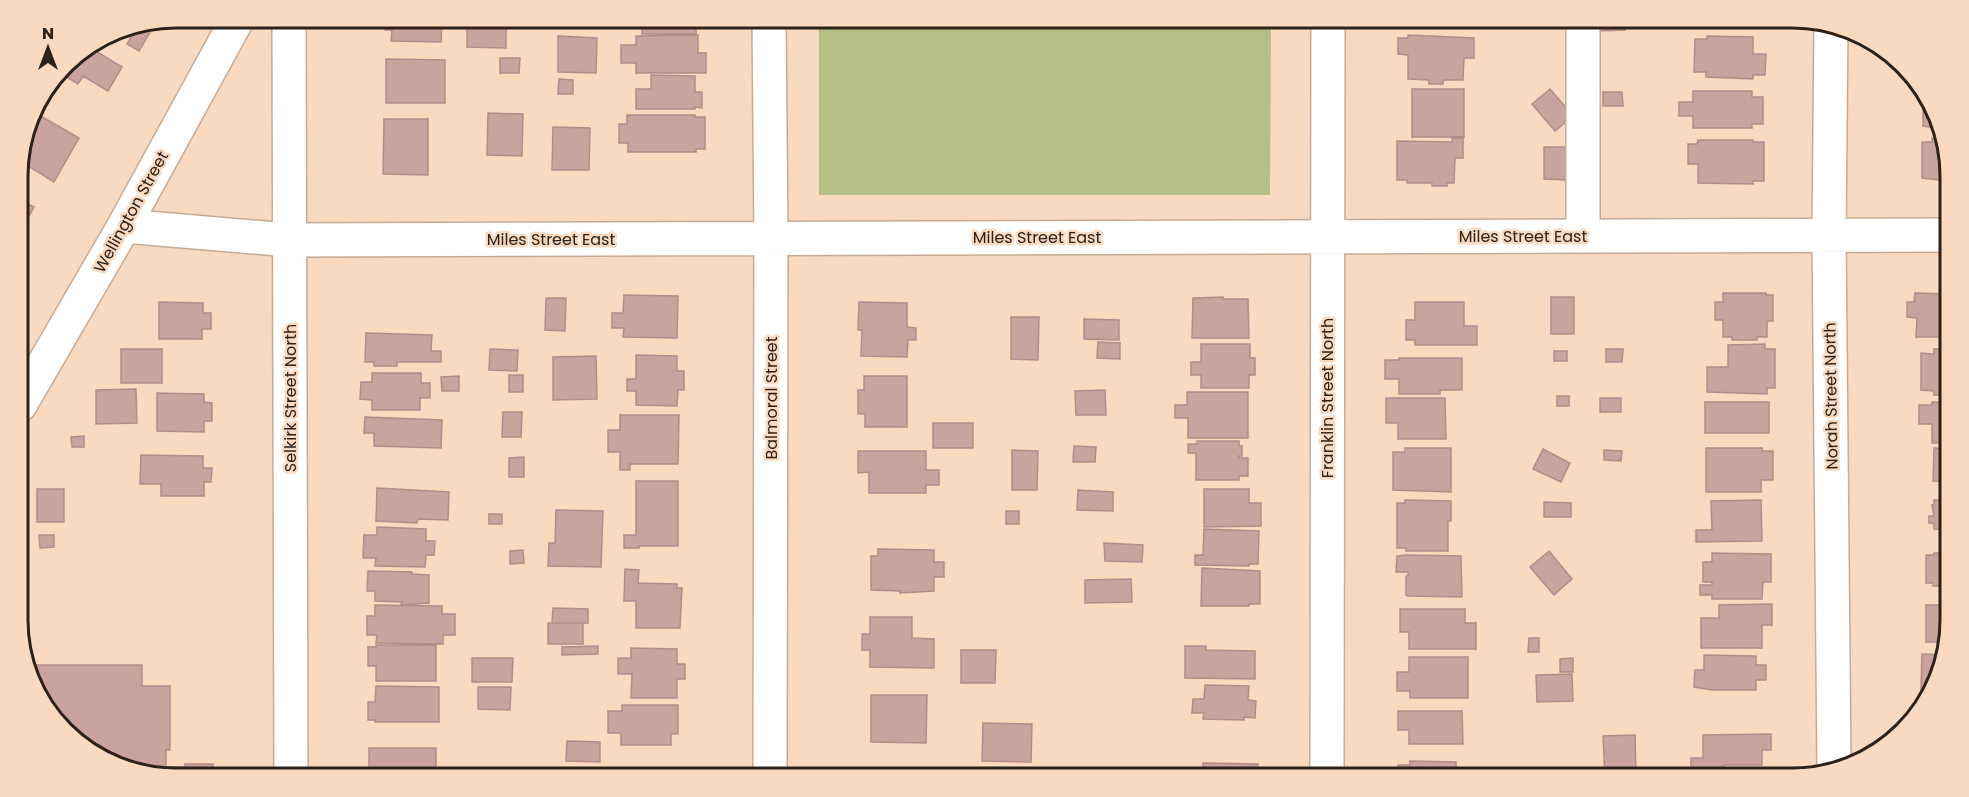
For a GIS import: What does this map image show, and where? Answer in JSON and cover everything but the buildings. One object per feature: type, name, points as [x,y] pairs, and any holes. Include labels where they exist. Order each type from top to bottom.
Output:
[{"type":"street","name":"Wellington Street","points":[[29,390],[124,226],[233,28]]},
{"type":"street","name":"Selkirk Street North","points":[[289,28],[291,768]]},
{"type":"street","name":"Balmoral Street","points":[[769,28],[770,768]]},
{"type":"street","name":"Franklin Street North","points":[[1327,768],[1328,28]]},
{"type":"street","points":[[1583,28],[1583,236]]},
{"type":"street","name":"Norah Street North","points":[[1831,34],[1829,235],[1834,763]]},
{"type":"street","name":"Miles Street East","points":[[124,226],[289,240],[1940,235]]},
{"type":"green space","points":[[819,28],[1271,28],[1270,195],[819,195]]}]
